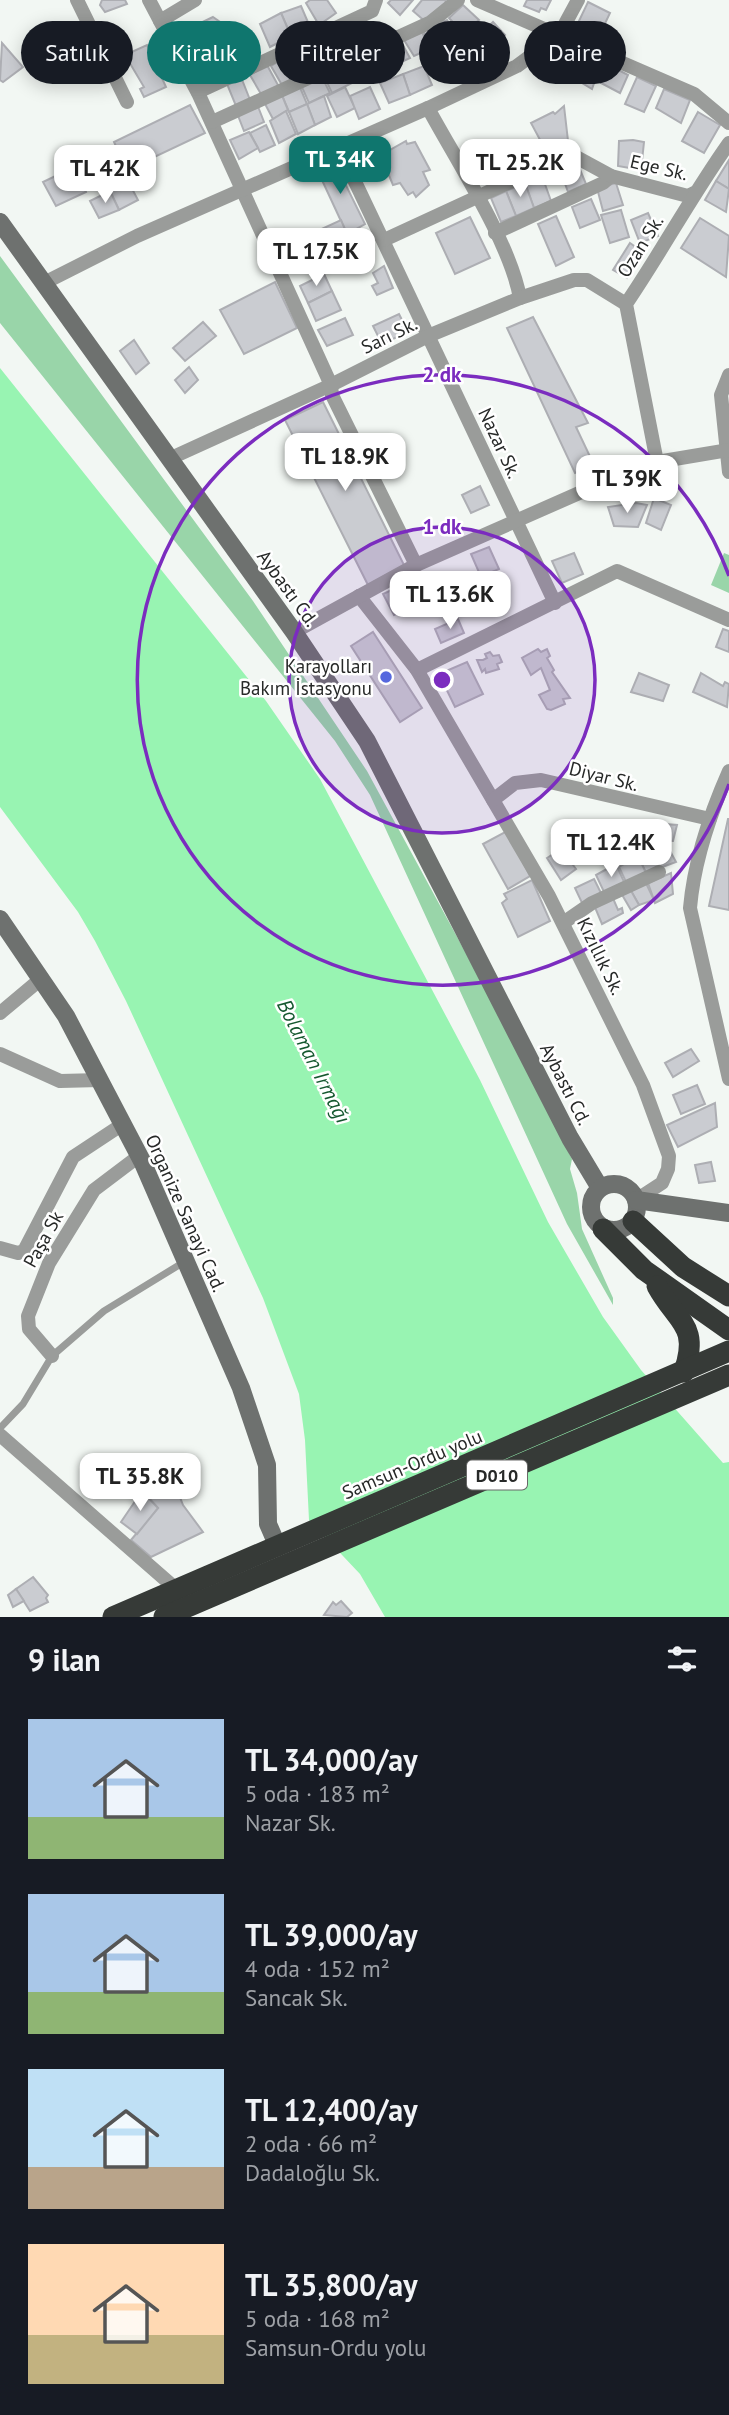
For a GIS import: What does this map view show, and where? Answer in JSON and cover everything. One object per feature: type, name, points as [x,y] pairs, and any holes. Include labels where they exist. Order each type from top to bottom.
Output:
[{"type":"highway","points":[[633,1222],[683,1267],[729,1296]]},
{"type":"highway","points":[[603,1229],[651,1275],[729,1331]]},
{"type":"highway","points":[[651,1275],[663,1297],[684,1322],[691,1338],[691,1352],[679,1374]]},
{"type":"highway","name":"Samsun-Ordu yolu","points":[[164,1617],[311,1543],[729,1351]]},
{"type":"highway","name":"Samsun-Ordu yolu","points":[[113,1617],[175,1588],[278,1547],[311,1543],[682,1397],[729,1375]]},
{"type":"main road","name":"Aybastı Cd.","points":[[0,222],[46,282],[294,632],[366,741],[570,1138],[600,1188]]},
{"type":"main road","name":"Organize Sanayi Cad.","points":[[0,919],[66,1016],[139,1156],[186,1261],[241,1388],[267,1465],[268,1524],[278,1547]]},
{"type":"main road","points":[[636,1200],[633,1222],[620,1230],[603,1229],[597,1224],[590,1210],[594,1194],[600,1188],[621,1185],[636,1200],[729,1213]]},
{"type":"street","points":[[77,0],[127,102]]},
{"type":"street","points":[[149,0],[160,21],[195,0]]},
{"type":"street","points":[[198,92],[372,11],[376,0]]},
{"type":"street","points":[[212,122],[431,22],[458,0]]},
{"type":"street","points":[[477,0],[526,21]]},
{"type":"street","points":[[567,21],[578,0]]},
{"type":"street","points":[[46,282],[137,236],[428,108],[524,61]]},
{"type":"street","points":[[626,64],[694,94],[729,122]]},
{"type":"street","points":[[194,84],[331,385],[332,395],[416,565]]},
{"type":"street","points":[[428,108],[495,233],[517,281],[520,298]]},
{"type":"street","name":"Ozan Sk.","points":[[657,462],[626,304],[664,248],[694,192],[729,143]]},
{"type":"street","name":"Nazar Sk.","points":[[339,148],[555,603]]},
{"type":"street","name":"Ege Sk.","points":[[384,240],[553,162],[576,157],[611,176],[688,196],[694,192]]},
{"type":"street","points":[[495,233],[603,183],[611,176]]},
{"type":"street","name":"Sarı Sk.","points":[[171,458],[331,385],[428,337],[520,298],[574,280],[587,280],[626,304]]},
{"type":"street","points":[[729,375],[721,396],[729,472]]},
{"type":"street","points":[[294,632],[416,565],[645,464],[728,450]]},
{"type":"street","points":[[417,670],[617,571],[729,620]]},
{"type":"street","name":"Kızıllık Sk.","points":[[359,596],[417,670],[493,800],[562,922],[643,1085],[669,1156],[668,1169],[662,1183],[636,1200]]},
{"type":"street","points":[[729,771],[710,819],[692,882],[690,908],[729,1079]]},
{"type":"street","name":"Diyar Sk.","points":[[493,800],[515,783],[541,780],[710,819]]},
{"type":"street","points":[[562,922],[592,903],[659,872]]},
{"type":"street","points":[[0,1013],[42,978]]},
{"type":"street","points":[[0,1054],[60,1081],[100,1080]]},
{"type":"street","points":[[0,1248],[18,1253],[24,1251],[73,1157],[123,1124]]},
{"type":"street","name":"Paşa Sk","points":[[52,1356],[29,1329],[27,1316],[49,1263],[93,1190],[139,1156]]},
{"type":"street","points":[[0,1435],[175,1588]]},
{"type":"lane","points":[[0,1428],[23,1404],[52,1356],[104,1311],[186,1261]]},
{"type":"shaded area","points":[[0,256],[253,601],[367,771],[481,981],[572,1159],[570,1169],[577,1193],[582,1229],[613,1298],[613,1305],[567,1224],[370,795],[335,741],[0,323]]},
{"type":"shaded area","points":[[724,553],[729,555],[729,593],[711,585]]},
{"type":"water","name":"Bolaman Irmağı","points":[[0,368],[266,701],[320,779],[480,1080],[548,1222],[603,1317],[641,1370],[723,1463],[729,1462],[729,1617],[385,1617],[360,1574],[309,1520],[305,1440],[299,1394],[263,1298],[126,1001],[95,941],[78,912],[0,807]]},
{"type":"building","points":[[102,0],[125,0],[127,4],[105,12],[100,5]]},
{"type":"building","points":[[310,0],[327,0],[336,13],[325,21],[317,21],[306,3]]},
{"type":"building","points":[[391,0],[413,0],[400,15],[388,3]]},
{"type":"building","points":[[422,0],[447,2],[429,21],[425,21],[413,11]]},
{"type":"building","points":[[527,0],[551,0],[546,10],[541,8],[539,12],[524,6]]},
{"type":"building","points":[[588,2],[610,13],[606,21],[579,21]]},
{"type":"building","points":[[463,5],[479,20],[452,21],[449,18]]},
{"type":"building","points":[[301,6],[307,21],[284,21],[281,13]]},
{"type":"building","points":[[281,13],[284,21],[275,21],[275,44],[270,47],[261,26],[261,23]]},
{"type":"building","points":[[419,33],[419,54],[414,56],[405,40]]},
{"type":"building","points":[[2,43],[21,65],[21,68],[3,82],[0,80]]},
{"type":"building","points":[[147,45],[147,84],[165,84],[166,87],[144,97],[140,89],[144,87],[133,68],[133,51]]},
{"type":"building","points":[[267,65],[279,87],[261,94],[255,84],[261,84],[261,69]]},
{"type":"building","points":[[419,68],[419,84],[432,85],[410,95],[405,73]]},
{"type":"building","points":[[637,77],[656,86],[644,112],[625,104]]},
{"type":"building","points":[[405,80],[410,95],[389,103],[380,84],[405,84]]},
{"type":"building","points":[[227,84],[244,84],[250,100],[236,106]]},
{"type":"building","points":[[326,84],[330,93],[309,103],[301,85]]},
{"type":"building","points":[[328,84],[350,84],[332,93]]},
{"type":"building","points":[[603,84],[624,84],[620,93]]},
{"type":"building","points":[[299,85],[307,104],[289,112],[281,93]]},
{"type":"building","points":[[345,87],[355,108],[337,117],[327,96]]},
{"type":"building","points":[[370,87],[380,109],[359,119],[350,96]]},
{"type":"building","points":[[664,89],[690,100],[681,123],[656,108]]},
{"type":"building","points":[[281,93],[288,110],[273,119],[264,102]]},
{"type":"building","points":[[324,96],[331,117],[315,125],[307,104]]},
{"type":"building","points":[[257,104],[264,122],[244,131],[237,113]]},
{"type":"building","points":[[307,104],[315,125],[298,134],[289,112]]},
{"type":"building","points":[[190,105],[205,133],[127,170],[114,142]]},
{"type":"building","points":[[564,106],[568,141],[546,151],[531,123],[553,112],[555,114]]},
{"type":"building","points":[[286,111],[296,134],[279,143],[270,121]]},
{"type":"building","points":[[698,112],[720,125],[704,153],[682,141]]},
{"type":"building","points":[[266,125],[275,145],[260,152],[250,133]]},
{"type":"building","points":[[249,132],[258,148],[239,159],[230,140]]},
{"type":"building","points":[[406,141],[407,144],[415,142],[430,170],[423,172],[429,185],[416,197],[413,192],[408,195],[400,183],[393,185],[383,161],[386,160],[383,154]]},
{"type":"building","points":[[619,141],[644,142],[641,170],[618,166]]},
{"type":"building","points":[[488,148],[500,173],[484,180],[472,156]]},
{"type":"building","points":[[332,157],[365,224],[347,234],[315,165]]},
{"type":"building","points":[[576,160],[586,184],[568,192],[559,167]]},
{"type":"building","points":[[729,160],[729,189],[716,181]]},
{"type":"building","points":[[74,167],[86,192],[56,206],[43,182]]},
{"type":"building","points":[[542,176],[551,201],[534,208],[525,183]]},
{"type":"building","points":[[716,181],[729,189],[726,212],[705,200]]},
{"type":"building","points":[[129,183],[138,200],[119,210],[110,191]]},
{"type":"building","points":[[525,183],[534,208],[516,216],[506,191]]},
{"type":"building","points":[[616,183],[623,205],[603,211],[597,188]]},
{"type":"building","points":[[110,191],[119,210],[99,218],[90,201]]},
{"type":"building","points":[[506,191],[516,216],[501,222],[491,198]]},
{"type":"building","points":[[591,199],[600,220],[580,228],[572,207]]},
{"type":"building","points":[[621,210],[629,237],[610,243],[601,215]]},
{"type":"building","points":[[648,213],[658,236],[640,243],[631,220]]},
{"type":"building","points":[[556,216],[574,257],[556,266],[538,224]]},
{"type":"building","points":[[470,217],[490,258],[455,274],[436,233]]},
{"type":"building","points":[[700,218],[729,236],[726,277],[681,248]]},
{"type":"building","points":[[341,220],[347,234],[282,263],[276,250]]},
{"type":"building","points":[[630,243],[644,253],[627,278],[613,270]]},
{"type":"building","points":[[384,266],[393,288],[377,295],[372,286],[378,283],[373,273]]},
{"type":"building","points":[[324,274],[332,291],[308,303],[300,286]]},
{"type":"building","points":[[275,282],[297,328],[244,354],[220,310]]},
{"type":"building","points":[[332,291],[341,310],[316,321],[308,303]]},
{"type":"building","points":[[399,314],[408,332],[382,344],[373,326]]},
{"type":"building","points":[[533,317],[588,423],[576,427],[594,465],[575,473],[507,328]]},
{"type":"building","points":[[345,318],[353,335],[327,346],[318,330]]},
{"type":"building","points":[[203,322],[216,336],[185,361],[173,348]]},
{"type":"building","points":[[134,340],[149,363],[136,374],[120,351]]},
{"type":"building","points":[[189,367],[198,380],[185,393],[175,380]]},
{"type":"building","points":[[323,402],[404,565],[368,585],[285,420]]},
{"type":"building","points":[[480,486],[489,505],[471,513],[462,495]]},
{"type":"building","points":[[654,498],[671,505],[661,530],[646,523]]},
{"type":"building","points":[[636,503],[647,505],[638,527],[614,526],[608,507]]},
{"type":"building","points":[[489,547],[499,569],[481,577],[471,554]]},
{"type":"building","points":[[574,553],[583,574],[562,583],[552,561]]},
{"type":"building","points":[[470,573],[477,588],[465,590],[446,602],[439,587]]},
{"type":"building","points":[[409,582],[419,604],[394,615],[383,594]]},
{"type":"building","points":[[458,619],[464,633],[441,643],[435,629]]},
{"type":"building","points":[[723,629],[729,631],[729,652],[716,647]]},
{"type":"building","name":"Karayolları Bakım İstasyonu","points":[[373,632],[422,708],[400,722],[351,646]]},
{"type":"building","points":[[538,649],[541,652],[547,649],[550,656],[547,658],[554,670],[552,672],[570,698],[563,699],[565,704],[551,710],[547,709],[539,695],[550,690],[541,668],[531,675],[522,658]]},
{"type":"building","points":[[490,652],[493,656],[499,655],[502,662],[497,664],[499,669],[486,673],[485,669],[482,672],[477,660],[487,658],[485,654]]},
{"type":"building","points":[[467,662],[483,694],[455,707],[439,674]]},
{"type":"building","points":[[639,673],[669,685],[663,701],[631,692]]},
{"type":"building","points":[[701,673],[723,686],[725,682],[729,684],[727,707],[693,692]]},
{"type":"building","points":[[729,819],[729,910],[709,906]]},
{"type":"building","points":[[652,823],[677,825],[673,841],[650,840]]},
{"type":"building","points":[[639,824],[649,841],[631,853],[619,836]]},
{"type":"building","points":[[507,831],[530,876],[508,889],[483,844]]},
{"type":"building","points":[[561,849],[576,869],[561,880],[547,858]]},
{"type":"building","points":[[652,849],[669,849],[676,862],[660,868]]},
{"type":"building","points":[[652,849],[660,868],[647,875],[638,856]]},
{"type":"building","points":[[638,856],[647,875],[627,884],[619,867]]},
{"type":"building","points":[[616,864],[625,884],[605,894],[596,875]]},
{"type":"building","points":[[671,873],[673,894],[655,903],[648,883]]},
{"type":"building","points":[[594,879],[602,895],[583,905],[575,888]]},
{"type":"building","points":[[532,880],[550,921],[518,937],[502,903],[507,899],[504,894]]},
{"type":"building","points":[[645,881],[654,900],[639,905],[630,889]]},
{"type":"building","points":[[630,889],[639,905],[631,910],[621,893]]},
{"type":"building","points":[[612,896],[618,910],[622,908],[623,913],[602,924],[594,905]]},
{"type":"building","points":[[691,1049],[699,1061],[673,1077],[665,1063]]},
{"type":"building","points":[[697,1085],[705,1104],[681,1114],[673,1095]]},
{"type":"building","points":[[715,1103],[717,1127],[678,1147],[667,1125]]},
{"type":"building","points":[[711,1162],[715,1181],[699,1183],[695,1165]]},
{"type":"building","points":[[165,1459],[183,1505],[203,1532],[151,1557],[131,1540],[158,1508],[142,1491]]},
{"type":"building","points":[[142,1491],[158,1508],[137,1534],[121,1522]]},
{"type":"building","points":[[33,1577],[48,1595],[48,1602],[30,1611],[16,1589]]},
{"type":"building","points":[[16,1589],[24,1601],[13,1607],[8,1595]]},
{"type":"building","points":[[341,1601],[352,1613],[347,1617],[324,1615],[333,1602],[336,1605]]},
{"type":"place","name":"Karayolları Bakım İstasyonu","points":[[386,677]]}]
